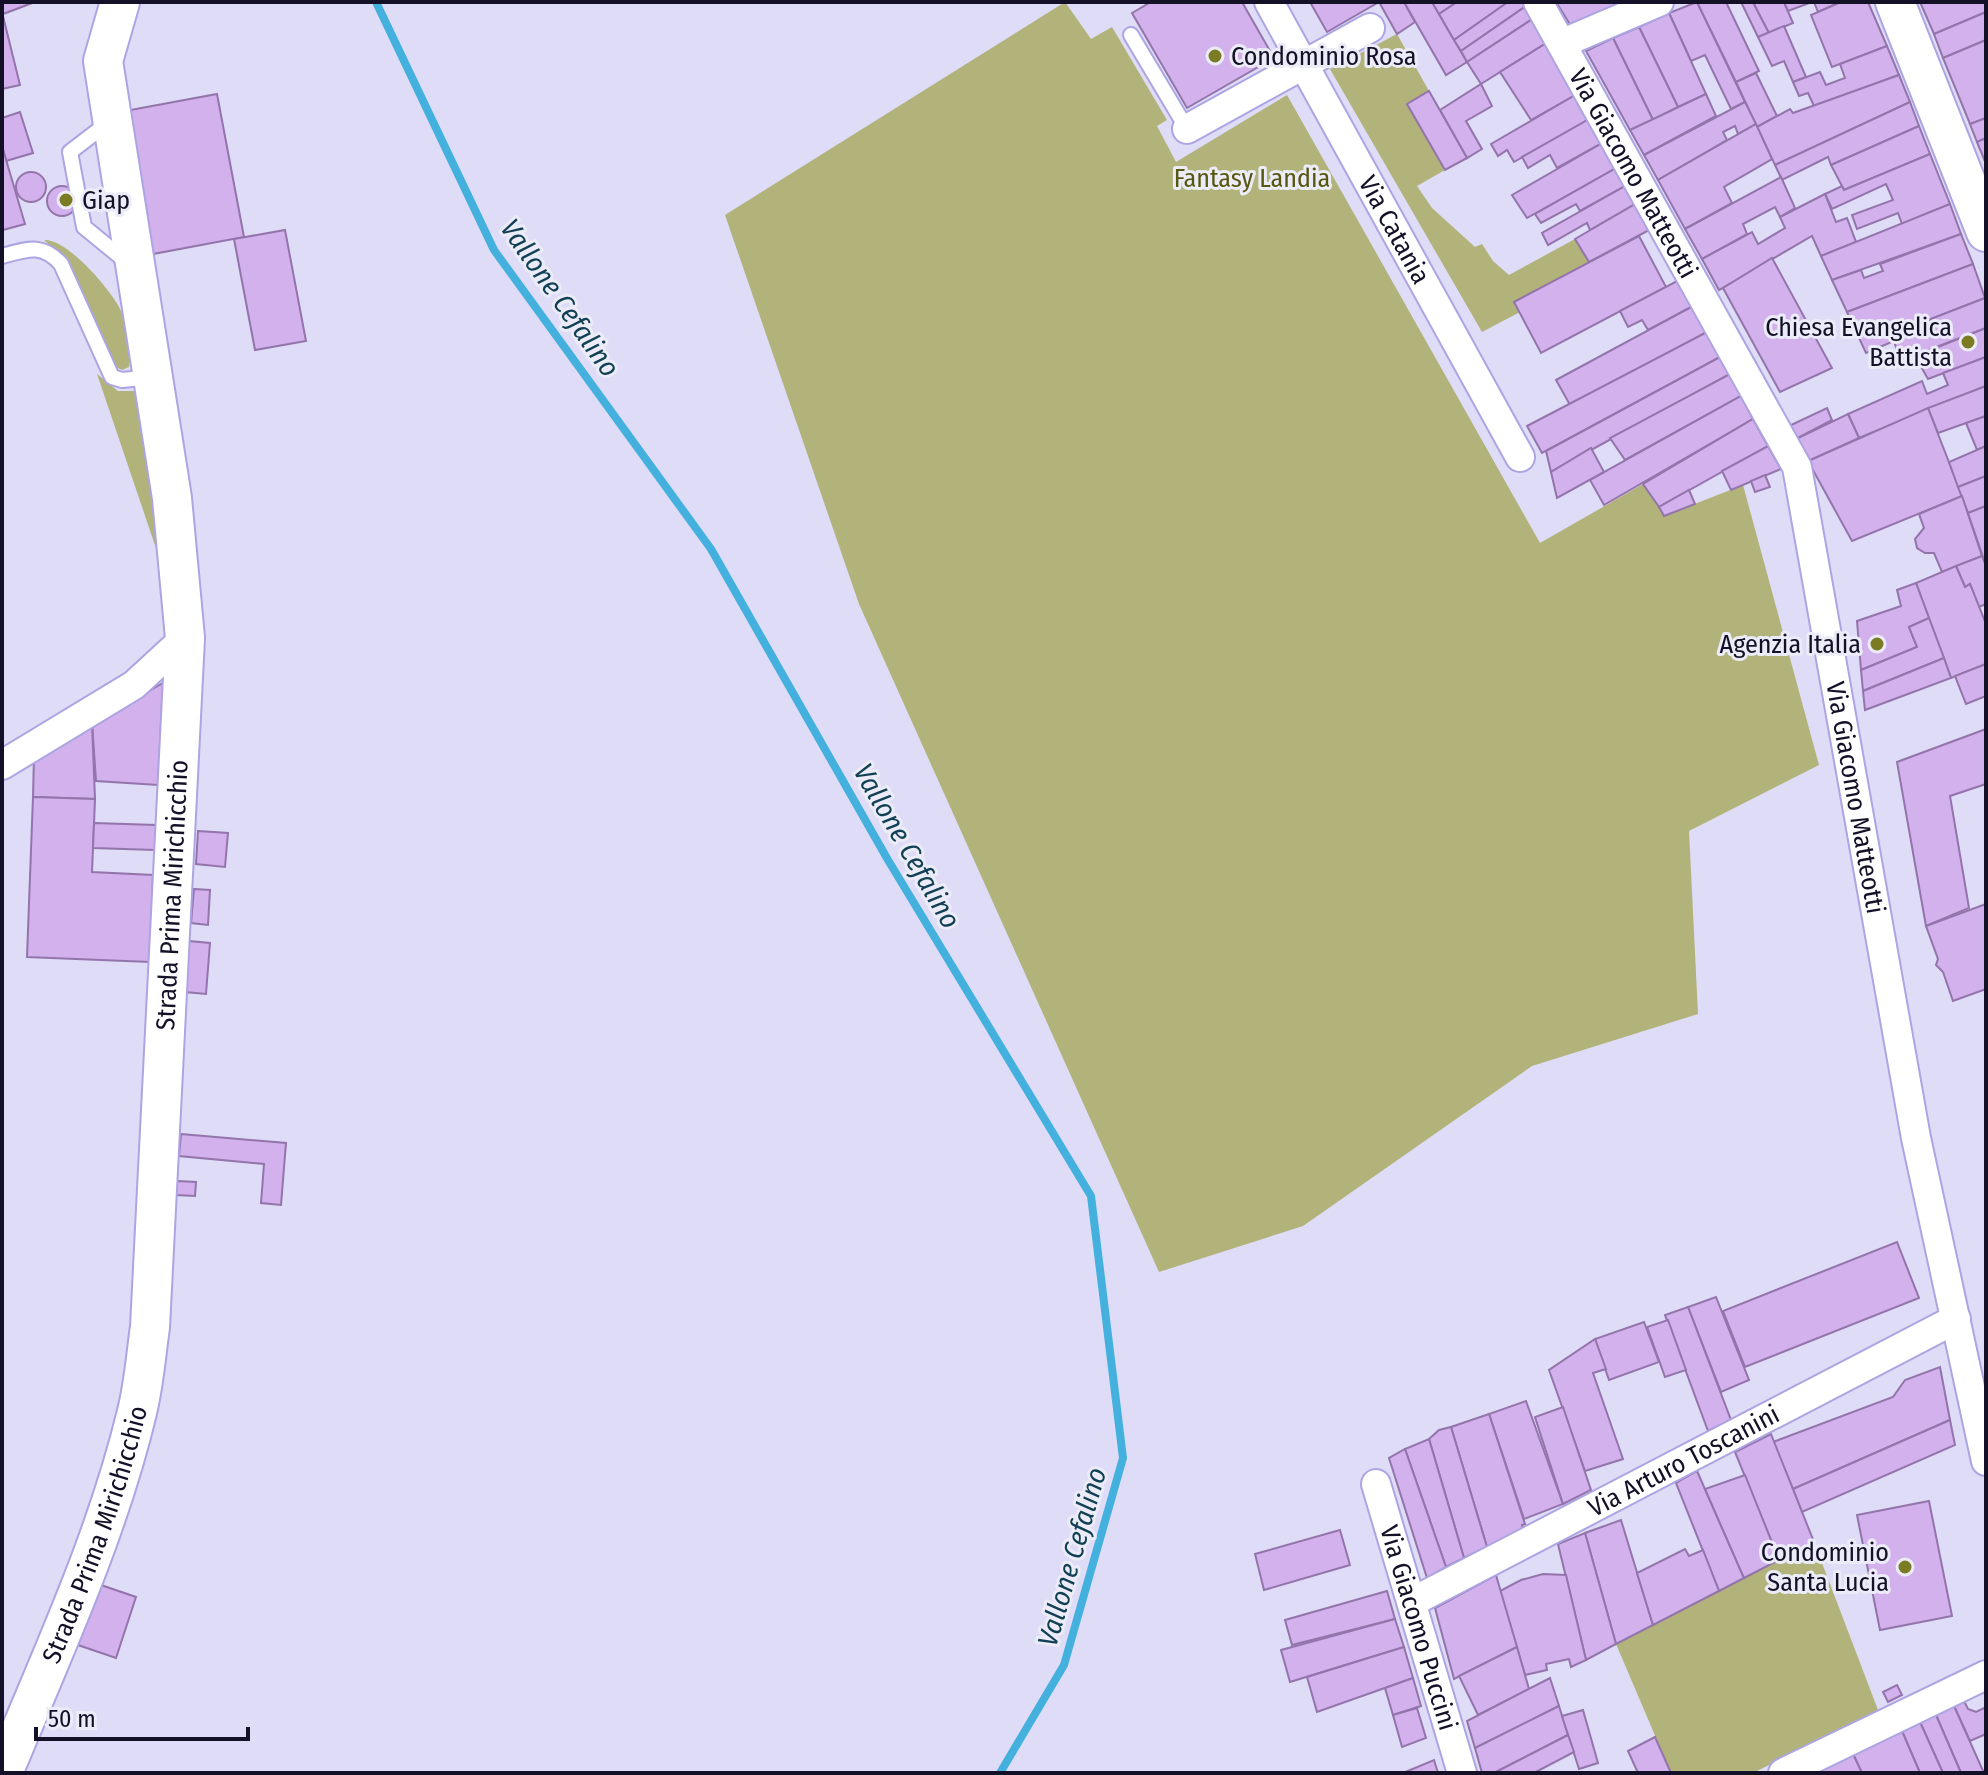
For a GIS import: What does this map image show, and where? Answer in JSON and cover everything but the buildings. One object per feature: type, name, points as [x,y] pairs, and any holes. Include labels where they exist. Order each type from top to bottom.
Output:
[{"type":"main road","name":"Strada Prima Mirichicchio","points":[[3,1773],[94,1554],[138,1409],[150,1327],[185,638],[172,498],[103,61],[120,2]]},
{"type":"main road","points":[[1895,2],[1986,232]]},
{"type":"street","name":"Via Catania","points":[[1269,2],[1520,457]]},
{"type":"street","name":"Via Giacomo Matteotti","points":[[1538,2],[1797,467],[1916,1138],[1986,1461]]},
{"type":"street","points":[[1563,43],[1659,2]]},
{"type":"street","points":[[1187,129],[1370,28]]},
{"type":"street","points":[[2,765],[134,685],[185,638]]},
{"type":"street","name":"Via Arturo Toscanini","points":[[1412,1602],[1956,1319]]},
{"type":"street","name":"Via Giacomo Puccini","points":[[1376,1484],[1462,1773]]},
{"type":"street","points":[[1783,1773],[1986,1675]]},
{"type":"lane","points":[[1131,35],[1187,129]]},
{"type":"lane","points":[[2,256],[37,247],[50,252],[61,264],[112,377],[122,380],[153,377]]},
{"type":"green space","name":"Fantasy Landia","points":[[1065,2],[1091,39],[1112,27],[1167,120],[1157,126],[1176,162],[1287,95],[1540,543],[1643,484],[1664,516],[1743,485],[1819,765],[1689,831],[1698,1014],[1532,1066],[1303,1226],[1159,1272],[859,604],[725,215]]},
{"type":"green space","points":[[1397,34],[1429,91],[1408,104],[1445,170],[1417,186],[1432,208],[1475,247],[1482,244],[1493,261],[1509,275],[1575,239],[1589,262],[1520,312],[1482,332],[1330,69]]},
{"type":"green space","points":[[44,240],[64,247],[74,255],[112,296],[126,327],[129,367],[122,370],[114,366],[67,261]]},
{"type":"green space","points":[[97,374],[118,391],[139,391],[164,538],[161,563]]},
{"type":"green space","points":[[1814,1542],[1878,1710],[1753,1773],[1671,1773],[1616,1644]]},
{"type":"waterway","name":"Vallone Cefalino","points":[[376,2],[494,250],[711,549],[888,860],[1091,1196],[1123,1458],[1064,1665],[1000,1773]]},
{"type":"place","name":"Condominio Rosa","points":[[1215,56]]},
{"type":"place","name":"Giap","points":[[66,200]]},
{"type":"place","name":"Chiesa Evangelica Battista","points":[[1968,342]]},
{"type":"place","name":"Agenzia Italia","points":[[1877,644]]},
{"type":"place","name":"Condominio Santa Lucia","points":[[1905,1567]]}]
